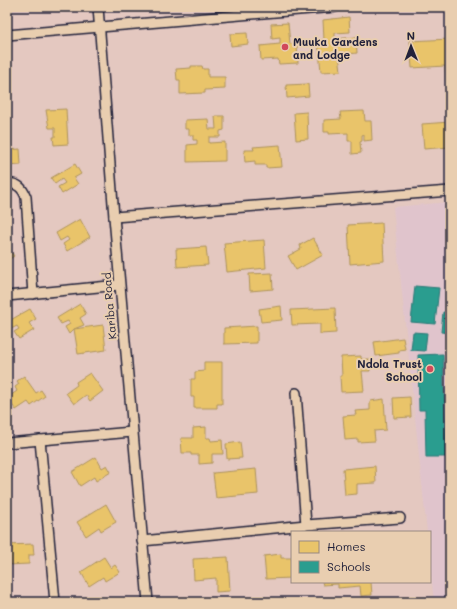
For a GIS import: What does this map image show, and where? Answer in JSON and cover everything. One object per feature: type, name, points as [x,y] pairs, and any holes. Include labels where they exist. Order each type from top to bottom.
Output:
[{"type":"street","name":"Kariba Road","points":[[98,7],[119,285],[148,602]]},
{"type":"street","points":[[7,35],[335,7]]},
{"type":"street","points":[[7,182],[19,185],[26,197],[33,294]]},
{"type":"street","points":[[114,217],[450,191]]},
{"type":"street","points":[[7,296],[119,285]]},
{"type":"street","points":[[296,393],[306,525]]},
{"type":"street","points":[[7,443],[132,432]]},
{"type":"street","points":[[40,440],[55,602]]},
{"type":"street","points":[[142,541],[306,525],[400,518]]},
{"type":"shaded area","name":"Ndola Trust School","points":[[450,202],[450,602],[434,602],[431,573],[431,531],[427,531],[393,207]]},
{"type":"building: Homes","points":[[349,17],[350,32],[335,33],[335,39],[356,37],[357,53],[339,55],[341,71],[321,72],[318,40],[324,40],[323,20]]},
{"type":"building: Homes","points":[[288,23],[290,44],[297,43],[298,63],[279,64],[278,59],[261,60],[260,46],[280,44],[280,38],[272,39],[271,24]]},
{"type":"building: Homes","points":[[247,33],[248,44],[231,46],[230,34]]},
{"type":"building: Homes","points":[[450,39],[450,81],[446,81],[445,66],[412,68],[410,41]]},
{"type":"building: Homes","points":[[191,66],[202,66],[203,69],[208,69],[208,77],[225,77],[225,89],[205,90],[205,93],[180,94],[180,80],[177,80],[176,69],[191,68]]},
{"type":"building: Homes","points":[[308,84],[309,96],[287,98],[286,85]]},
{"type":"building: Homes","points":[[66,109],[68,144],[54,145],[53,137],[55,137],[55,128],[49,128],[46,110]]},
{"type":"building: Homes","points":[[364,111],[365,121],[371,121],[372,140],[364,141],[364,134],[362,135],[362,141],[360,142],[361,153],[352,154],[352,141],[348,141],[348,133],[329,134],[329,132],[324,132],[324,120],[341,119],[340,112]]},
{"type":"building: Homes","points":[[307,112],[308,139],[296,140],[294,113]]},
{"type":"building: Homes","points":[[215,116],[224,116],[224,130],[220,131],[220,137],[209,137],[209,143],[225,142],[225,161],[187,162],[187,145],[197,144],[197,140],[193,140],[193,135],[189,135],[189,129],[185,129],[185,120],[208,119],[209,129],[216,129]]},
{"type":"building: Homes","points":[[450,122],[450,147],[424,149],[422,124]]},
{"type":"building: Homes","points":[[280,145],[282,167],[266,168],[266,165],[255,165],[255,161],[245,162],[244,150],[254,150],[253,147]]},
{"type":"building: Homes","points":[[20,149],[21,165],[7,166],[7,150]]},
{"type":"building: Homes","points":[[75,164],[81,174],[74,178],[78,184],[62,194],[58,187],[65,183],[62,179],[55,184],[51,178]]},
{"type":"building: Homes","points":[[80,219],[90,237],[67,251],[63,244],[69,240],[67,237],[60,241],[56,233]]},
{"type":"building: Homes","points":[[382,223],[384,261],[350,264],[348,225]]},
{"type":"building: Homes","points":[[313,238],[323,255],[296,270],[288,256],[301,249],[300,245]]},
{"type":"building: Homes","points":[[264,240],[266,268],[227,272],[224,243]]},
{"type":"building: Homes","points":[[206,247],[208,265],[177,267],[176,249]]},
{"type":"building: Homes","points":[[9,249],[14,256],[7,261],[7,250]]},
{"type":"building: Homes","points":[[272,273],[273,289],[250,291],[249,274]]},
{"type":"building: Homes","points":[[80,304],[86,314],[80,318],[84,325],[74,329],[69,334],[65,327],[70,324],[68,321],[61,324],[57,318]]},
{"type":"building: Homes","points":[[281,306],[282,320],[261,322],[259,309]]},
{"type":"building: Homes","points":[[335,308],[336,333],[320,334],[320,324],[292,325],[291,310]]},
{"type":"building: Homes","points":[[30,309],[36,319],[29,323],[34,330],[19,339],[14,332],[19,329],[17,326],[11,329],[7,322]]},
{"type":"building: Homes","points":[[103,325],[106,350],[78,354],[74,329]]},
{"type":"building: Homes","points":[[257,326],[257,343],[224,344],[224,328]]},
{"type":"building: Homes","points":[[403,338],[405,349],[399,350],[399,353],[376,356],[374,342]]},
{"type":"building: Homes","points":[[361,356],[361,359],[369,359],[370,371],[362,371],[364,391],[341,392],[341,357]]},
{"type":"building: Homes","points":[[204,362],[222,362],[222,404],[217,404],[217,408],[194,408],[194,397],[191,397],[191,379],[195,379],[195,372],[204,371]]},
{"type":"building: Homes","points":[[90,373],[103,391],[90,401],[86,395],[74,404],[66,393],[77,385],[76,382]]},
{"type":"building: Homes","points":[[24,376],[36,393],[41,390],[45,396],[31,406],[28,402],[16,410],[7,398],[17,391],[15,387],[19,384],[17,381]]},
{"type":"building: Homes","points":[[410,397],[411,417],[394,418],[393,398]]},
{"type":"building: Homes","points":[[384,399],[386,430],[374,431],[375,441],[358,442],[358,439],[345,440],[343,416],[356,415],[355,411],[370,410],[370,401]]},
{"type":"building: Homes","points":[[206,427],[206,438],[210,438],[211,441],[222,440],[223,454],[212,454],[212,463],[199,464],[199,455],[182,453],[181,438],[193,438],[193,428]]},
{"type":"building: Homes","points":[[240,442],[242,458],[227,459],[226,444]]},
{"type":"building: Homes","points":[[96,457],[102,468],[107,465],[111,472],[96,481],[94,477],[80,486],[72,472]]},
{"type":"building: Homes","points":[[375,466],[376,483],[357,484],[357,494],[345,495],[343,469]]},
{"type":"building: Homes","points":[[256,469],[258,494],[216,498],[213,473]]},
{"type":"building: Homes","points":[[106,504],[116,522],[101,531],[99,527],[86,536],[77,522]]},
{"type":"building: Homes","points":[[33,544],[34,555],[29,555],[29,564],[7,565],[7,545]]},
{"type":"building: Homes","points":[[281,554],[281,558],[291,558],[291,578],[266,579],[264,556]]},
{"type":"building: Homes","points":[[104,557],[111,568],[115,565],[120,572],[105,581],[103,577],[89,586],[81,572]]},
{"type":"building: Homes","points":[[228,557],[230,591],[216,592],[216,578],[194,580],[193,559]]},
{"type":"building: Homes","points":[[322,583],[371,583],[372,595],[361,596],[360,586],[338,588],[338,584],[323,585]]},
{"type":"building: Schools","points":[[415,286],[439,288],[435,324],[411,322]]},
{"type":"building: Schools","points":[[443,312],[450,313],[450,345],[448,344],[449,333],[441,332]]},
{"type":"building: Schools","points":[[413,332],[427,333],[425,351],[411,350]]},
{"type":"building: Schools","points":[[443,354],[446,457],[426,457],[425,410],[419,410],[418,355]]},
{"type":"building: Schools","points":[[450,418],[450,447],[447,419]]},
{"type":"place","name":"Muuka Gardens and Lodge","points":[[285,47]]},
{"type":"place","name":"Ndola Trust School","points":[[430,369]]}]
